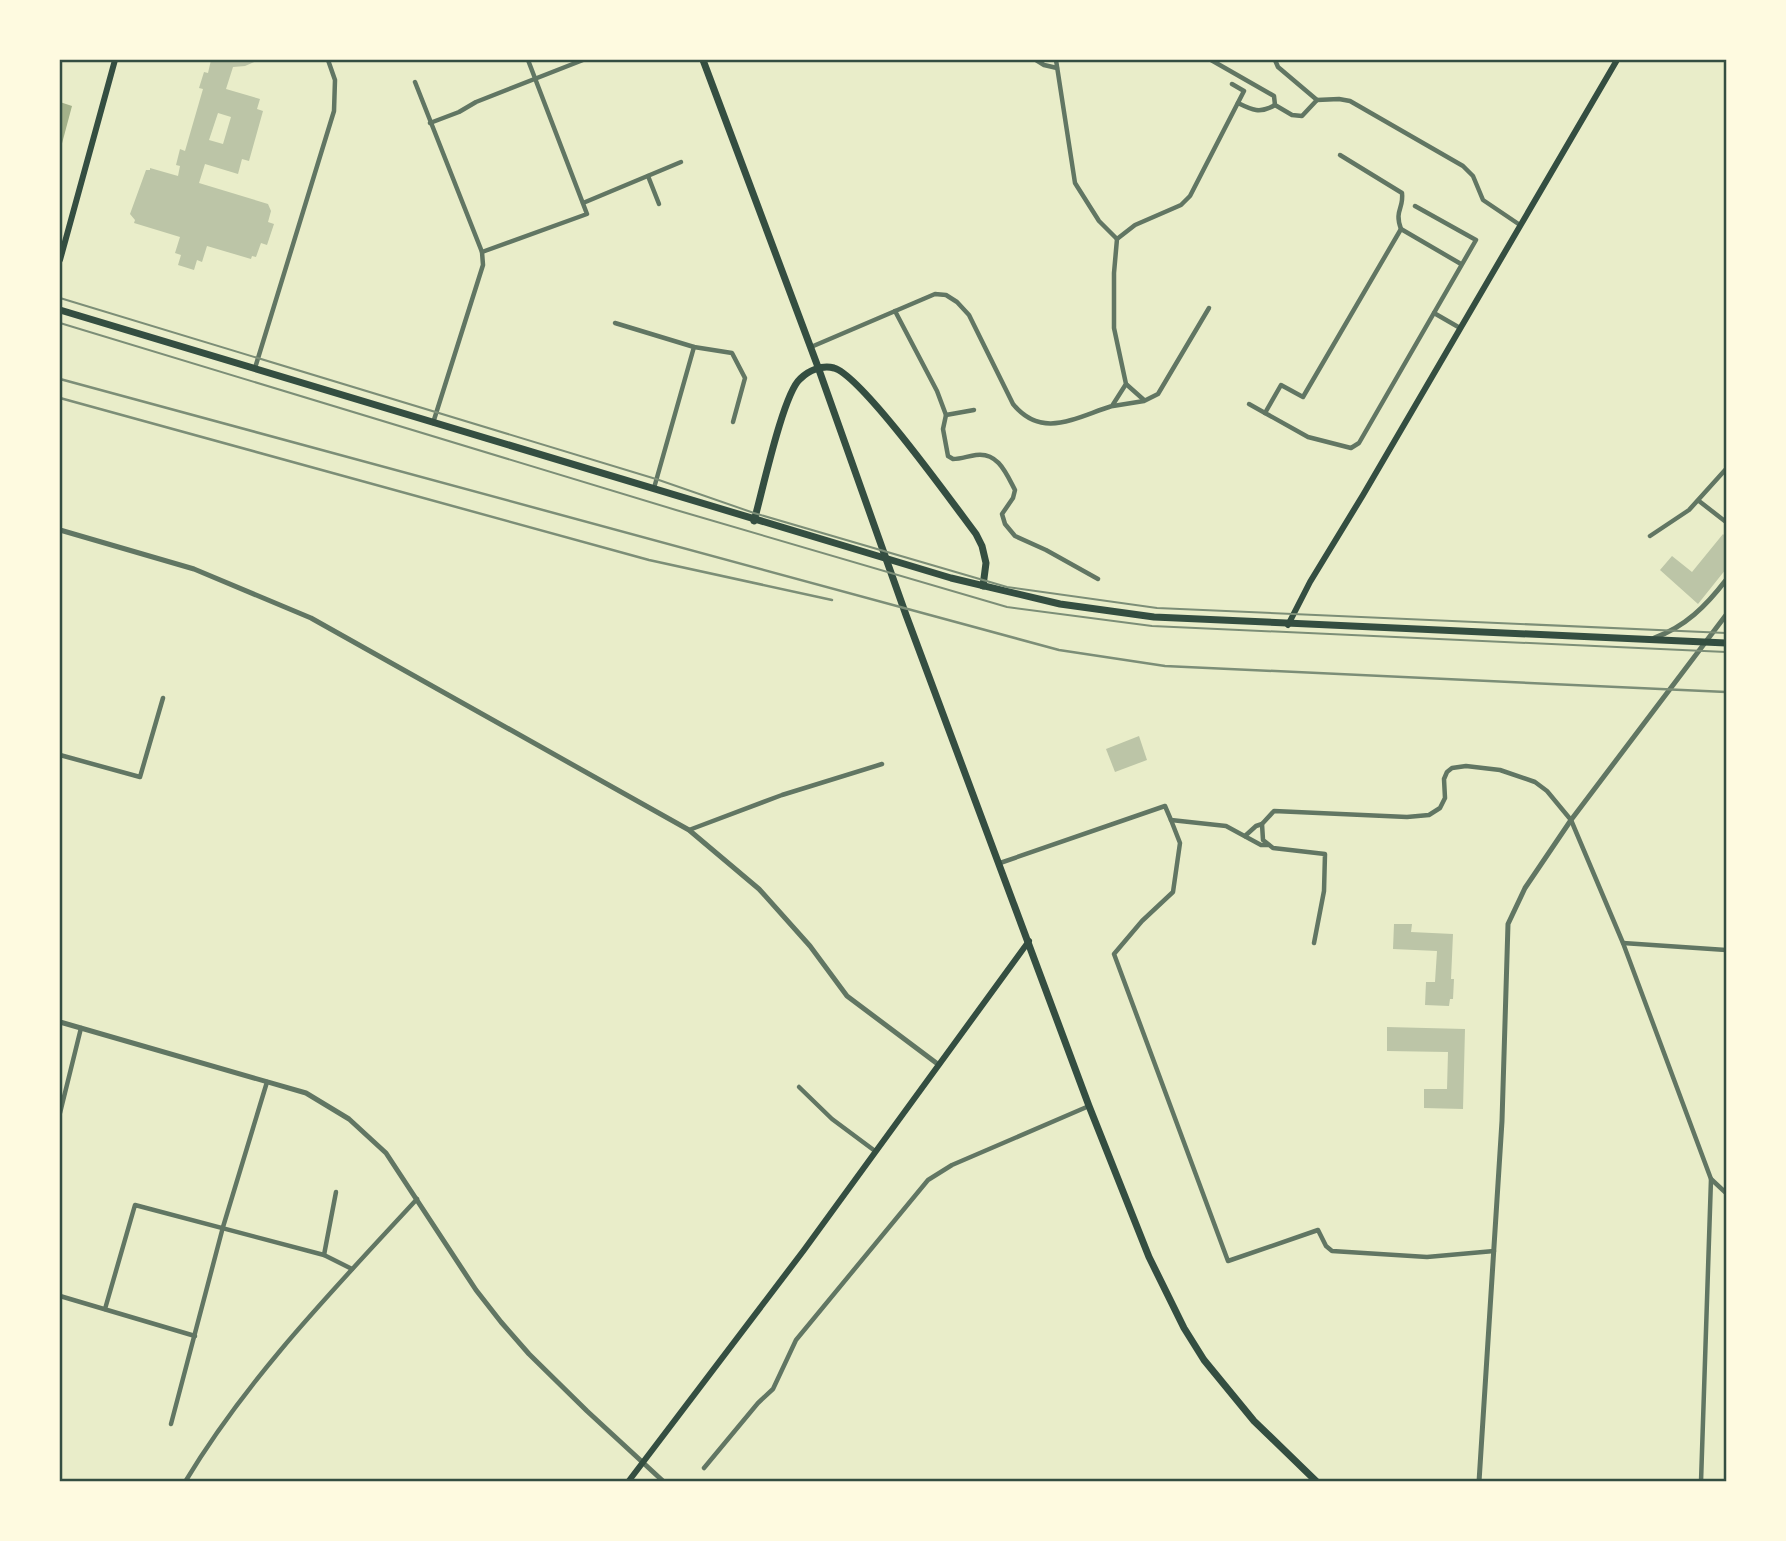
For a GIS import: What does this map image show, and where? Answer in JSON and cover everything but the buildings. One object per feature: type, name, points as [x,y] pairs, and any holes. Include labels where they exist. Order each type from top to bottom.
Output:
[{"type":"main road","points":[[60,260],[115,60]]},
{"type":"main road","points":[[703,60],[1090,1106],[1149,1257],[1184,1328],[1212,1370],[1254,1422],[1317,1482]]},
{"type":"main road","points":[[1288,625],[1310,582],[1618,60]]},
{"type":"main road","points":[[60,310],[754,521],[983,586],[1060,604],[1142,616],[1288,625],[1727,643]]},
{"type":"main road","points":[[754,521],[787,402],[799,380],[818,368],[833,368],[847,374],[864,392],[968,525],[982,546],[986,563],[983,586]]},
{"type":"main road","points":[[628,1482],[804,1250],[1029,941]]},
{"type":"street","points":[[255,369],[334,111],[335,80],[328,60]]},
{"type":"street","points":[[482,252],[587,214],[528,60]]},
{"type":"street","points":[[430,123],[583,60]]},
{"type":"street","points":[[1036,60],[1057,68]]},
{"type":"street","points":[[1056,60],[1074,183],[1099,221],[1117,239]]},
{"type":"street","points":[[1211,60],[1274,96],[1275,105]]},
{"type":"street","points":[[1275,60],[1278,66],[1317,100],[1339,99],[1350,102],[1463,166],[1473,176],[1483,200],[1521,226]]},
{"type":"street","points":[[415,82],[482,252],[483,265],[433,424]]},
{"type":"street","points":[[1144,401],[1126,384],[1114,328],[1117,239],[1135,225],[1181,205],[1190,196],[1244,91],[1232,85]]},
{"type":"street","points":[[1275,105],[1292,115],[1302,116],[1317,100]]},
{"type":"street","points":[[1238,103],[1255,111],[1266,110],[1275,105]]},
{"type":"street","points":[[1340,155],[1402,193],[1403,199],[1396,217],[1401,229],[1461,264]]},
{"type":"street","points":[[583,203],[681,162]]},
{"type":"street","points":[[648,176],[659,204]]},
{"type":"street","points":[[1249,404],[1308,437],[1356,447],[1476,240],[1415,206]]},
{"type":"street","points":[[1265,413],[1281,385],[1303,397],[1401,229]]},
{"type":"street","points":[[810,348],[935,295],[946,295],[969,315],[1013,404],[1023,416],[1037,423],[1051,425],[1112,406],[1152,399],[1162,390],[1209,309]]},
{"type":"street","points":[[895,311],[937,391],[946,415],[943,429],[948,456],[958,459],[977,454],[990,455],[1004,470],[1015,490],[1002,514],[1005,524],[1015,536],[1098,579]]},
{"type":"street","points":[[1434,313],[1460,328]]},
{"type":"street","points":[[615,323],[694,347],[732,353],[745,378],[733,422]]},
{"type":"street","points":[[654,490],[694,347]]},
{"type":"street","points":[[1112,406],[1126,384]]},
{"type":"street","points":[[946,415],[974,410]]},
{"type":"street","points":[[1650,536],[1689,510],[1727,468]]},
{"type":"street","points":[[1699,501],[1727,522]]},
{"type":"street","points":[[60,530],[194,569],[311,618],[689,830],[759,889],[810,946],[847,996],[939,1065]]},
{"type":"street","points":[[1636,640],[1655,638],[1686,622],[1706,605],[1727,580]]},
{"type":"street","points":[[1479,1482],[1502,1121],[1508,924],[1525,888],[1571,820],[1727,615]]},
{"type":"street","points":[[60,755],[139,777],[163,698]]},
{"type":"street","points":[[689,830],[782,795],[882,764]]},
{"type":"street","points":[[1245,836],[1275,811],[1407,817],[1429,815],[1440,808],[1445,797],[1444,779],[1447,772],[1452,768],[1466,766],[1500,769],[1535,782],[1547,791],[1571,820],[1623,943],[1710,1179],[1701,1482]]},
{"type":"street","points":[[1000,863],[1165,806],[1180,843],[1172,892],[1114,954],[1228,1261],[1318,1230],[1326,1246],[1332,1251],[1427,1257],[1494,1251]]},
{"type":"street","points":[[1171,821],[1226,826],[1261,845],[1269,845]]},
{"type":"street","points":[[1262,824],[1263,840],[1273,848],[1325,854],[1324,891],[1314,943]]},
{"type":"street","points":[[1623,943],[1727,950]]},
{"type":"street","points":[[60,1022],[306,1093],[349,1119],[386,1153],[476,1290],[501,1322],[529,1354],[664,1482]]},
{"type":"street","points":[[60,1113],[81,1028]]},
{"type":"street","points":[[171,1424],[223,1227],[267,1081]]},
{"type":"street","points":[[799,1087],[832,1119],[875,1151]]},
{"type":"street","points":[[704,1468],[773,1389],[796,1340],[928,1180],[952,1166],[1090,1106]]},
{"type":"street","points":[[1710,1179],[1727,1193]]},
{"type":"street","points":[[324,1255],[336,1192]]},
{"type":"street","points":[[185,1482],[213,1434],[273,1357],[418,1199]]},
{"type":"street","points":[[105,1309],[135,1205],[324,1255],[352,1269]]},
{"type":"street","points":[[60,1296],[195,1335]]},
{"type":"shaded area","points":[[60,102],[72,106],[60,151]]},
{"type":"tram line","points":[[60,298],[656,479],[754,513],[1007,587],[1157,608],[1726,633]]},
{"type":"tram line","points":[[60,323],[676,510],[1007,607],[1152,626],[1726,652]]},
{"type":"railway","points":[[60,379],[1059,650],[1165,666],[1726,692]]},
{"type":"railway","points":[[60,398],[649,560],[832,600]]}]
